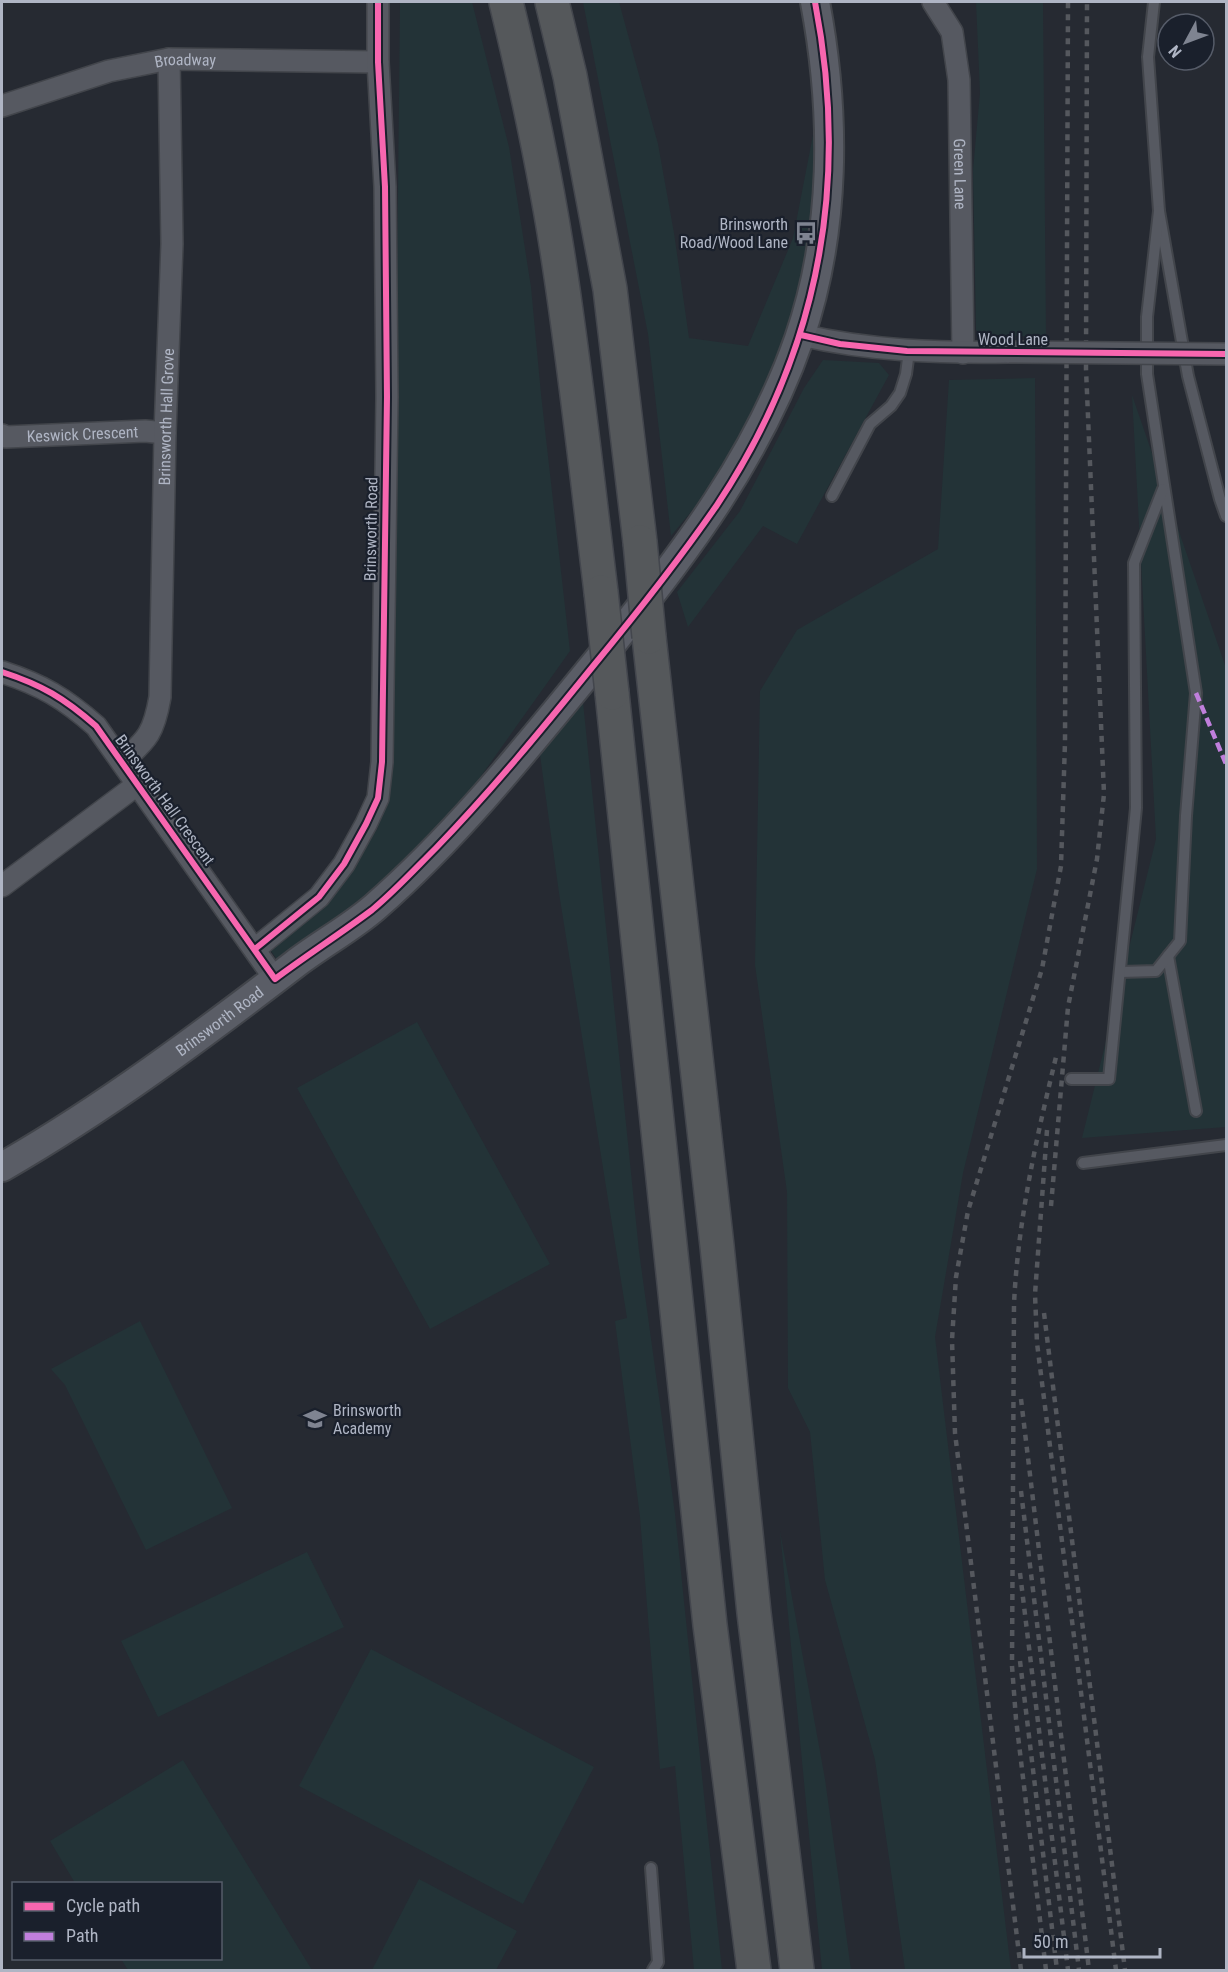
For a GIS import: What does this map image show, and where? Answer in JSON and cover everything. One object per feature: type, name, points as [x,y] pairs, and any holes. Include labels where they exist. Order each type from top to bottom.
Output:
[{"type":"highway","points":[[506,2],[528,89],[557,250],[580,413],[612,693],[710,1625],[754,1971]]},
{"type":"highway","points":[[552,2],[570,76],[610,289],[717,1246],[754,1612],[798,1971]]},
{"type":"main road","name":"Brinsworth Road","points":[[2,1167],[40,1145],[178,1051],[317,947],[373,909],[479,804],[672,568],[718,503],[784,381],[801,334],[814,282],[829,181],[829,94],[815,2]]},
{"type":"street","name":"Brinsworth Road","points":[[255,949],[319,897],[344,864],[378,798],[382,762],[387,397],[385,187],[378,62],[378,2]]},
{"type":"street","name":"Green Lane","points":[[933,2],[952,32],[959,80],[963,353]]},
{"type":"street","name":"Broadway","points":[[2,106],[109,71],[169,59],[378,62]]},
{"type":"street","name":"Brinsworth Hall Grove","points":[[122,762],[151,733],[160,697],[165,433],[172,244],[169,59]]},
{"type":"street","name":"Wood Lane","points":[[801,334],[840,344],[909,351],[1227,354]]},
{"type":"street","name":"Keswick Crescent","points":[[2,435],[6,437],[145,431],[165,433]]},
{"type":"street","name":"Brinsworth Hall Crescent","points":[[2,672],[51,691],[96,726],[276,979]]},
{"type":"street","points":[[2,886],[138,784]]},
{"type":"lane","points":[[1154,2],[1148,57],[1159,211],[1188,376],[1220,499],[1227,516]]},
{"type":"lane","points":[[1120,972],[1156,971],[1180,941],[1186,816],[1196,693],[1147,374],[1147,317],[1159,211]]},
{"type":"lane","points":[[831,496],[870,424],[891,406],[900,393],[906,374],[909,351]]},
{"type":"lane","points":[[1071,1079],[1109,1080],[1136,808],[1134,563],[1164,486]]},
{"type":"lane","points":[[1168,956],[1196,1111]]},
{"type":"lane","points":[[1083,1163],[1227,1145]]},
{"type":"lane","points":[[651,1868],[658,1962],[653,1971]]},
{"type":"shaded area","points":[[400,2],[472,2],[509,147],[531,287],[570,651],[454,814],[390,876],[324,930],[283,959],[276,958],[271,951],[272,945],[352,869],[377,829],[392,771]]},
{"type":"shaded area","points":[[583,2],[619,2],[658,144],[689,338],[748,346],[793,238],[819,104],[819,173],[804,293],[774,377],[709,490],[671,536],[648,334]]},
{"type":"shaded area","points":[[976,2],[1043,2],[1046,337],[983,335],[976,330],[973,170],[980,93]]},
{"type":"shaded area","points":[[823,360],[879,363],[889,375],[797,544],[763,526],[688,627],[677,592],[740,511],[804,388]]},
{"type":"shaded area","points":[[1035,378],[1037,869],[963,1173],[935,1337],[1011,1970],[905,1970],[875,1760],[825,1580],[810,1432],[788,1388],[787,1192],[755,965],[760,691],[797,630],[938,549],[949,380]]},
{"type":"shaded area","points":[[1132,395],[1226,668],[1226,1127],[1082,1138],[1156,839]]},
{"type":"shaded area","points":[[583,702],[639,1251],[675,1514],[722,1970],[694,1970],[675,1766],[660,1769],[640,1517],[615,1321],[627,1318],[559,893],[540,755]]},
{"type":"shaded area","points":[[417,1022],[550,1264],[430,1329],[297,1088]]},
{"type":"shaded area","points":[[140,1321],[232,1508],[146,1550],[65,1385],[51,1369]]},
{"type":"shaded area","points":[[780,1531],[825,1779],[851,1970],[822,1970]]},
{"type":"shaded area","points":[[307,1552],[344,1627],[158,1717],[121,1641]]},
{"type":"shaded area","points":[[371,1649],[594,1767],[523,1904],[299,1786]]},
{"type":"shaded area","points":[[183,1760],[312,1970],[128,1970],[122,1960],[222,1960],[222,1882],[74,1882],[50,1841]]},
{"type":"shaded area","points":[[419,1879],[517,1931],[496,1970],[372,1970]]},
{"type":"railway","points":[[1021,1970],[955,1433],[952,1340],[956,1277],[968,1211],[1042,969],[1061,866],[1065,742],[1068,2]]},
{"type":"railway","points":[[1051,1206],[1068,1007],[1097,859],[1104,794],[1086,369],[1087,2]]},
{"type":"railway","points":[[1046,1970],[1016,1719],[1012,1666],[1014,1304],[1024,1209],[1057,1053]]},
{"type":"railway","points":[[1047,1130],[1035,1294],[1037,1343],[1116,1970]]},
{"type":"railway","points":[[1044,1313],[1125,1970]]},
{"type":"railway","points":[[1021,1399],[1089,1970]]},
{"type":"railway","points":[[1021,1491],[1079,1970]]},
{"type":"railway","points":[[1020,1573],[1068,1970]]},
{"type":"railway","points":[[1020,1661],[1057,1970]]},
{"type":"marked path","points":[[1196,693],[1226,764]]},
{"type":"cycle path","points":[[255,949],[319,897],[344,864],[378,798],[382,762],[387,397],[385,187],[378,62],[378,2]]},
{"type":"cycle path","points":[[2,672],[52,693],[96,726],[275,979],[372,910],[457,826],[556,712],[688,546],[717,505],[752,446],[781,386],[802,325],[818,263],[827,200],[829,135],[825,69],[815,2]]},
{"type":"cycle path","points":[[801,335],[840,344],[907,351],[1226,354]]},
{"type":"place","name":"Brinsworth Road/Wood Lane","points":[[806,233]]},
{"type":"place","name":"Brinsworth Academy","points":[[315,1419]]}]
